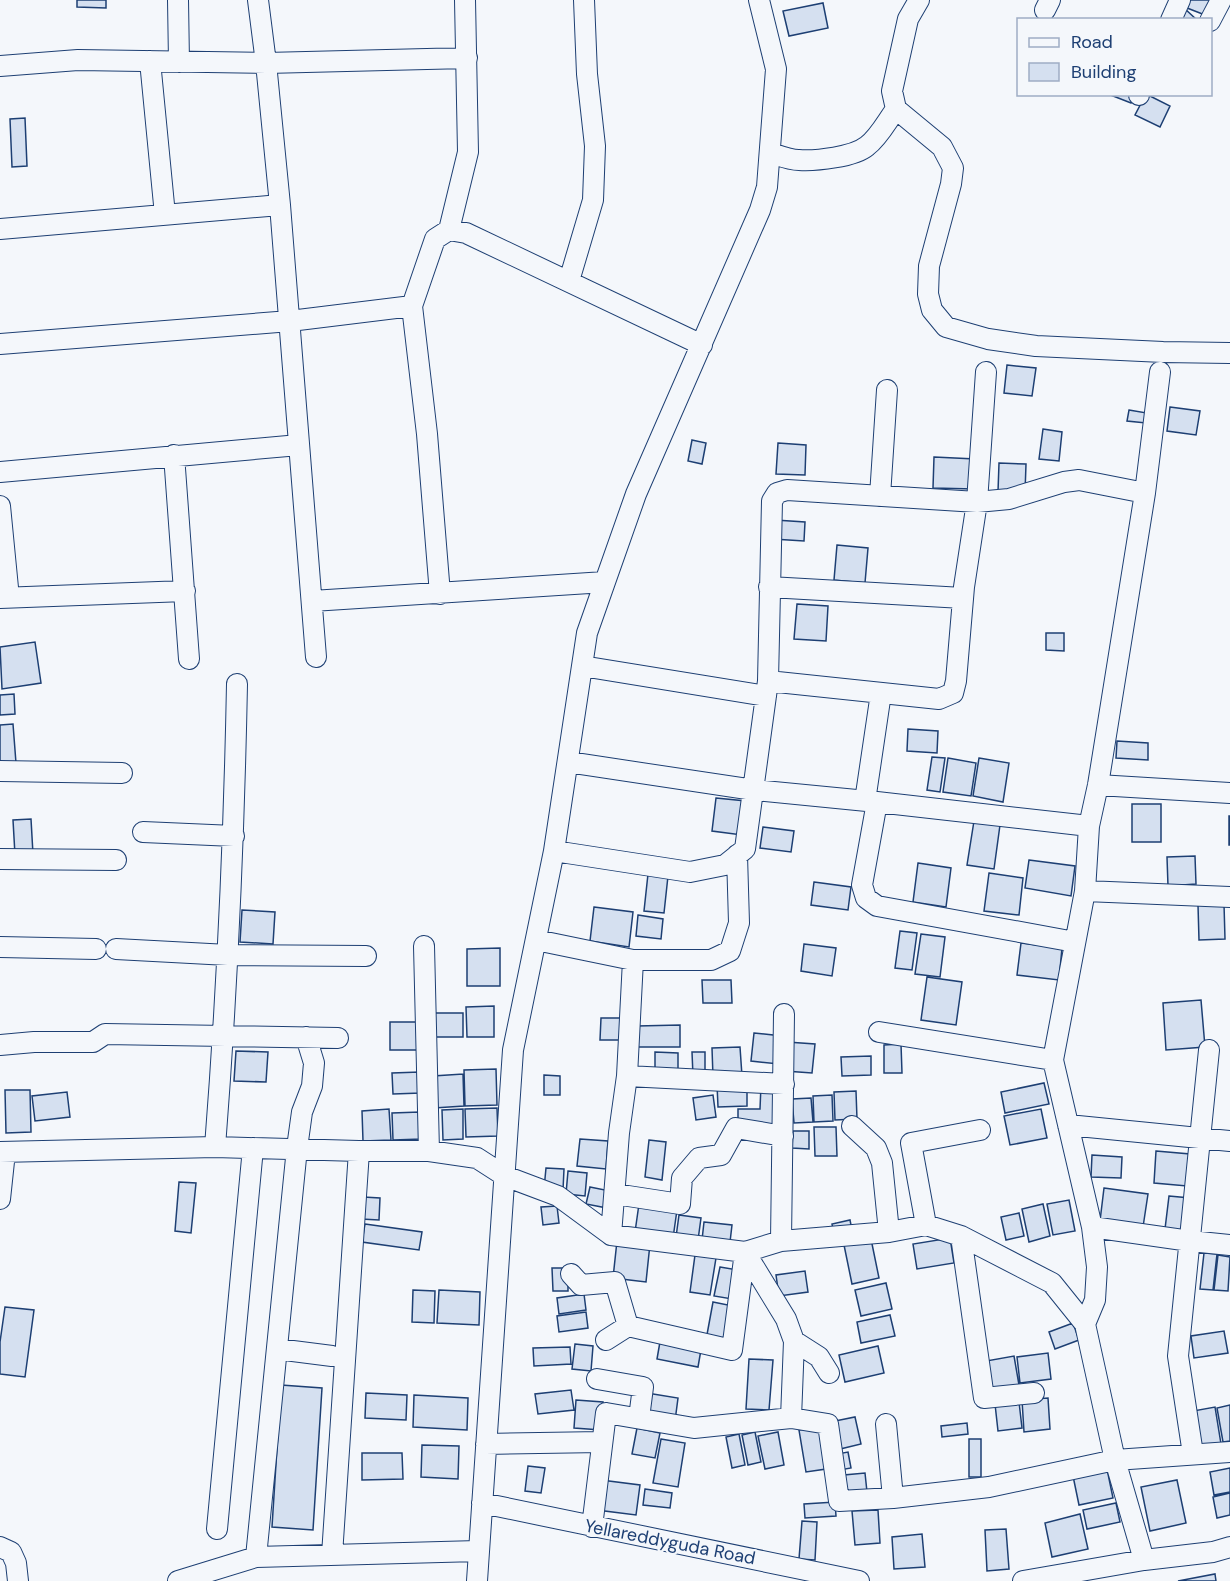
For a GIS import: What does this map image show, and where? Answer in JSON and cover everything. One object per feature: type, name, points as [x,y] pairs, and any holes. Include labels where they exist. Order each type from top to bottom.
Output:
[{"type":"street","points":[[178,0],[179,62]]},
{"type":"street","points":[[258,0],[280,205],[316,657]]},
{"type":"street","points":[[449,230],[468,152],[465,0]]},
{"type":"street","points":[[568,281],[593,200],[595,146],[587,74],[584,0]]},
{"type":"street","points":[[477,1581],[513,1050],[554,851],[587,633],[636,494],[768,187],[776,69],[759,0]]},
{"type":"street","points":[[919,0],[908,19],[892,91],[896,109],[942,147],[953,168],[951,184],[929,266],[927,294],[932,310],[946,327],[988,339],[1036,346],[1230,353]]},
{"type":"street","points":[[1172,18],[1180,0]]},
{"type":"street","points":[[1212,18],[1221,0]]},
{"type":"street","points":[[0,66],[78,60],[266,63],[467,58]]},
{"type":"street","points":[[150,61],[165,215]]},
{"type":"street","points":[[771,153],[796,160],[821,159],[866,148],[896,109]]},
{"type":"street","points":[[0,229],[280,205]]},
{"type":"street","points":[[440,594],[427,434],[412,306],[435,239],[449,230],[466,233],[702,345]]},
{"type":"street","points":[[0,344],[290,321],[412,306]]},
{"type":"street","points":[[582,666],[767,688],[881,693],[939,699],[953,693],[963,598],[977,502],[986,372]]},
{"type":"street","points":[[1085,1324],[1095,1300],[1096,1268],[1092,1227],[1053,1060],[1085,891],[1089,826],[1098,785],[1145,493],[1160,372]]},
{"type":"street","points":[[880,496],[887,390]]},
{"type":"street","points":[[0,472],[299,445]]},
{"type":"street","points":[[174,455],[189,659]]},
{"type":"street","points":[[554,851],[690,872],[725,865],[745,849],[767,688],[772,501],[777,493],[787,490],[977,502],[1009,499],[1064,482],[1079,480],[1145,493]]},
{"type":"street","points":[[0,506],[4,598],[185,591]]},
{"type":"street","points":[[312,601],[605,582]]},
{"type":"street","points":[[770,587],[963,598]]},
{"type":"street","points":[[215,1147],[224,1035],[234,836],[237,684]]},
{"type":"street","points":[[881,693],[862,885],[866,898],[877,906],[1075,942]]},
{"type":"street","points":[[568,762],[754,790],[1089,826]]},
{"type":"street","points":[[0,771],[122,773]]},
{"type":"street","points":[[1098,785],[1230,793]]},
{"type":"street","points":[[143,832],[234,836]]},
{"type":"street","points":[[536,940],[633,960],[711,960],[730,951],[739,922],[737,855]]},
{"type":"street","points":[[0,859],[116,860]]},
{"type":"street","points":[[1085,891],[1230,897]]},
{"type":"street","points":[[424,946],[429,1150]]},
{"type":"street","points":[[0,947],[96,949]]},
{"type":"street","points":[[116,949],[228,955],[366,957]]},
{"type":"street","points":[[611,1235],[619,1133],[627,1076],[633,960]]},
{"type":"street","points":[[781,1241],[784,1014]]},
{"type":"street","points":[[879,1032],[1053,1060]]},
{"type":"street","points":[[0,1044],[93,1042],[105,1034],[338,1038]]},
{"type":"street","points":[[256,1557],[297,1148],[302,1112],[312,1086],[314,1063],[306,1038]]},
{"type":"street","points":[[1193,1454],[1178,1356],[1209,1050]]},
{"type":"street","points":[[627,1076],[784,1084]]},
{"type":"street","points":[[1068,1125],[1230,1141]]},
{"type":"street","points":[[852,1126],[876,1148],[882,1163],[889,1232]]},
{"type":"street","points":[[615,1194],[680,1204],[682,1178],[699,1158],[721,1155],[736,1128],[783,1136]]},
{"type":"street","points":[[926,1225],[911,1143],[980,1130]]},
{"type":"street","points":[[0,1198],[2,1152],[215,1147],[359,1151],[429,1150],[477,1158],[505,1176],[558,1196],[611,1235],[745,1252],[781,1241],[889,1232],[926,1225],[961,1236],[1052,1283],[1085,1324],[1115,1460],[1144,1560]]},
{"type":"street","points":[[217,1529],[253,1148]]},
{"type":"street","points":[[332,1555],[359,1151]]},
{"type":"street","points":[[1092,1227],[1230,1245]]},
{"type":"street","points":[[961,1236],[984,1398],[1034,1393]]},
{"type":"street","points":[[606,1340],[628,1326],[732,1350],[745,1252]]},
{"type":"street","points":[[745,1252],[786,1319],[794,1341],[791,1418]]},
{"type":"street","points":[[571,1274],[581,1285],[615,1282],[628,1326]]},
{"type":"street","points":[[794,1341],[819,1357],[829,1373]]},
{"type":"street","points":[[277,1349],[332,1356]]},
{"type":"street","points":[[597,1379],[643,1388],[639,1418]]},
{"type":"street","points":[[592,1527],[606,1413],[694,1428],[791,1418],[828,1424],[839,1501],[893,1498],[990,1487],[1115,1460],[1230,1452]]},
{"type":"street","points":[[886,1424],[893,1498]]},
{"type":"street","points":[[486,1444],[601,1442]]},
{"type":"street","name":"Yellareddyguda Road","points":[[482,1503],[859,1581]]},
{"type":"street","points":[[0,1547],[11,1552],[16,1563],[18,1581]]},
{"type":"street","points":[[1023,1581],[1068,1577],[1144,1560],[1213,1552],[1230,1547]]},
{"type":"street","points":[[177,1581],[256,1557],[478,1551]]},
{"type":"building","points":[[77,0],[106,0],[106,8],[77,7]]},
{"type":"building","points":[[1185,0],[1211,0],[1205,15],[1182,6]]},
{"type":"building","points":[[823,3],[828,28],[789,36],[783,11]]},
{"type":"building","points":[[1184,8],[1195,18],[1177,18]]},
{"type":"building","points":[[1113,96],[1133,96],[1131,103]]},
{"type":"building","points":[[1145,96],[1150,96],[1170,106],[1160,127],[1135,115]]},
{"type":"building","points":[[25,118],[27,166],[12,167],[10,119]]},
{"type":"building","points":[[1007,365],[1036,368],[1032,396],[1004,393]]},
{"type":"building","points":[[1170,407],[1200,411],[1196,435],[1167,431]]},
{"type":"building","points":[[1129,410],[1147,413],[1146,423],[1127,421]]},
{"type":"building","points":[[1043,429],[1062,432],[1059,461],[1039,459]]},
{"type":"building","points":[[692,440],[706,443],[702,464],[688,461]]},
{"type":"building","points":[[778,443],[806,445],[805,475],[776,474]]},
{"type":"building","points":[[934,457],[975,459],[974,489],[933,488]]},
{"type":"building","points":[[999,463],[1026,464],[1025,493],[998,492]]},
{"type":"building","points":[[775,520],[805,522],[804,541],[773,539]]},
{"type":"building","points":[[837,545],[868,548],[865,583],[834,580]]},
{"type":"building","points":[[797,604],[828,606],[826,641],[794,639]]},
{"type":"building","points":[[1046,633],[1064,633],[1064,651],[1046,650]]},
{"type":"building","points":[[35,642],[41,683],[2,689],[0,647]]},
{"type":"building","points":[[14,694],[15,714],[0,715],[0,695]]},
{"type":"building","points":[[13,724],[16,763],[0,764],[0,725]]},
{"type":"building","points":[[908,729],[938,731],[937,753],[907,751]]},
{"type":"building","points":[[1117,741],[1148,743],[1148,760],[1116,758]]},
{"type":"building","points":[[932,757],[945,758],[940,792],[927,790]]},
{"type":"building","points":[[948,758],[976,763],[971,796],[943,792]]},
{"type":"building","points":[[979,758],[1009,763],[1003,802],[973,796]]},
{"type":"building","points":[[716,798],[746,801],[742,835],[712,831]]},
{"type":"building","points":[[1132,804],[1161,804],[1161,842],[1132,842]]},
{"type":"building","points":[[1230,816],[1230,845],[1229,845]]},
{"type":"building","points":[[31,819],[33,854],[15,855],[13,820]]},
{"type":"building","points":[[974,821],[1000,825],[994,869],[967,865]]},
{"type":"building","points":[[763,827],[794,831],[791,852],[760,848]]},
{"type":"building","points":[[1195,856],[1196,884],[1168,886],[1167,857]]},
{"type":"building","points":[[1029,860],[1075,866],[1071,896],[1025,888]]},
{"type":"building","points":[[918,863],[951,868],[946,907],[913,902]]},
{"type":"building","points":[[989,873],[1023,878],[1019,915],[984,911]]},
{"type":"building","points":[[648,874],[668,876],[664,913],[644,911]]},
{"type":"building","points":[[814,882],[851,887],[848,910],[811,905]]},
{"type":"building","points":[[1224,904],[1225,939],[1199,940],[1198,905]]},
{"type":"building","points":[[594,907],[633,912],[629,947],[590,941]]},
{"type":"building","points":[[242,910],[275,912],[273,944],[240,942]]},
{"type":"building","points":[[638,915],[663,919],[661,939],[636,936]]},
{"type":"building","points":[[900,931],[917,933],[912,970],[895,968]]},
{"type":"building","points":[[921,934],[945,937],[940,977],[915,974]]},
{"type":"building","points":[[1021,943],[1062,948],[1059,980],[1017,975]]},
{"type":"building","points":[[804,944],[836,948],[832,976],[801,971]]},
{"type":"building","points":[[500,948],[500,986],[467,986],[467,949]]},
{"type":"building","points":[[927,977],[962,982],[956,1025],[921,1020]]},
{"type":"building","points":[[702,980],[731,980],[732,1003],[703,1003]]},
{"type":"building","points":[[1201,1000],[1205,1047],[1166,1050],[1163,1003]]},
{"type":"building","points":[[494,1006],[494,1037],[467,1037],[466,1007]]},
{"type":"building","points":[[432,1013],[463,1013],[463,1037],[432,1037]]},
{"type":"building","points":[[601,1018],[623,1018],[623,1040],[600,1040]]},
{"type":"building","points":[[390,1022],[419,1022],[419,1050],[390,1050]]},
{"type":"building","points":[[680,1025],[680,1047],[638,1047],[637,1026]]},
{"type":"building","points":[[754,1033],[782,1036],[779,1064],[751,1061]]},
{"type":"building","points":[[787,1042],[815,1044],[812,1073],[785,1071]]},
{"type":"building","points":[[901,1044],[902,1073],[884,1073],[884,1045]]},
{"type":"building","points":[[740,1047],[742,1076],[713,1077],[712,1048]]},
{"type":"building","points":[[236,1051],[268,1052],[266,1082],[234,1081]]},
{"type":"building","points":[[655,1052],[678,1053],[678,1073],[655,1073]]},
{"type":"building","points":[[692,1052],[705,1052],[705,1075],[693,1076]]},
{"type":"building","points":[[871,1056],[871,1075],[842,1076],[841,1057]]},
{"type":"building","points":[[496,1069],[497,1105],[465,1106],[464,1070]]},
{"type":"building","points":[[420,1072],[421,1093],[393,1094],[392,1073]]},
{"type":"building","points":[[463,1074],[464,1106],[434,1108],[433,1076]]},
{"type":"building","points":[[544,1075],[560,1076],[560,1095],[544,1095]]},
{"type":"building","points":[[747,1083],[747,1106],[718,1107],[717,1084]]},
{"type":"building","points":[[1044,1083],[1049,1104],[1005,1113],[1001,1092]]},
{"type":"building","points":[[761,1085],[781,1085],[781,1124],[738,1124],[738,1109],[760,1109]]},
{"type":"building","points":[[5,1090],[30,1090],[31,1132],[6,1133]]},
{"type":"building","points":[[856,1091],[857,1119],[835,1120],[834,1092]]},
{"type":"building","points":[[67,1092],[70,1117],[35,1121],[32,1096]]},
{"type":"building","points":[[713,1095],[716,1117],[696,1120],[693,1098]]},
{"type":"building","points":[[832,1095],[833,1121],[814,1122],[813,1096]]},
{"type":"building","points":[[811,1098],[813,1122],[794,1123],[792,1099]]},
{"type":"building","points":[[497,1108],[498,1136],[466,1137],[465,1109]]},
{"type":"building","points":[[389,1109],[391,1140],[363,1141],[362,1111]]},
{"type":"building","points":[[463,1109],[463,1139],[443,1140],[442,1110]]},
{"type":"building","points":[[1041,1109],[1047,1138],[1010,1145],[1004,1116]]},
{"type":"building","points":[[420,1112],[422,1139],[393,1140],[392,1113]]},
{"type":"building","points":[[814,1127],[836,1127],[837,1156],[815,1156]]},
{"type":"building","points":[[793,1131],[809,1131],[809,1149],[792,1148]]},
{"type":"building","points":[[580,1139],[608,1141],[606,1169],[577,1166]]},
{"type":"building","points":[[649,1140],[666,1142],[662,1180],[645,1177]]},
{"type":"building","points":[[1156,1151],[1190,1154],[1187,1186],[1154,1183]]},
{"type":"building","points":[[1092,1155],[1122,1157],[1121,1178],[1091,1177]]},
{"type":"building","points":[[546,1168],[564,1169],[563,1190],[544,1189]]},
{"type":"building","points":[[568,1171],[587,1173],[585,1196],[566,1194]]},
{"type":"building","points":[[179,1182],[196,1183],[191,1233],[175,1231]]},
{"type":"building","points":[[590,1187],[610,1191],[607,1208],[586,1204]]},
{"type":"building","points":[[1104,1188],[1148,1194],[1143,1227],[1100,1221]]},
{"type":"building","points":[[1169,1196],[1190,1198],[1186,1231],[1165,1229]]},
{"type":"building","points":[[363,1197],[380,1198],[379,1220],[361,1219]]},
{"type":"building","points":[[1069,1200],[1075,1231],[1053,1235],[1047,1204]]},
{"type":"building","points":[[639,1204],[677,1210],[673,1238],[635,1232]]},
{"type":"building","points":[[1043,1204],[1050,1236],[1029,1242],[1022,1209]]},
{"type":"building","points":[[557,1206],[559,1223],[543,1225],[541,1207]]},
{"type":"building","points":[[1019,1213],[1024,1236],[1006,1240],[1001,1217]]},
{"type":"building","points":[[679,1215],[701,1218],[698,1240],[676,1237]]},
{"type":"building","points":[[850,1220],[852,1230],[834,1234],[832,1224]]},
{"type":"building","points":[[704,1222],[732,1225],[730,1242],[702,1240]]},
{"type":"building","points":[[365,1224],[422,1232],[419,1250],[362,1242]]},
{"type":"building","points":[[950,1238],[954,1263],[917,1269],[913,1244]]},
{"type":"building","points":[[871,1239],[879,1278],[852,1284],[844,1245]]},
{"type":"building","points":[[617,1241],[650,1244],[646,1282],[613,1278]]},
{"type":"building","points":[[1204,1253],[1217,1254],[1213,1290],[1200,1289]]},
{"type":"building","points":[[695,1255],[716,1258],[710,1295],[690,1292]]},
{"type":"building","points":[[1218,1255],[1230,1257],[1228,1291],[1214,1290]]},
{"type":"building","points":[[720,1267],[738,1270],[732,1299],[714,1296]]},
{"type":"building","points":[[552,1268],[568,1268],[568,1291],[553,1291]]},
{"type":"building","points":[[805,1271],[808,1292],[779,1296],[776,1275]]},
{"type":"building","points":[[886,1283],[892,1309],[861,1316],[855,1290]]},
{"type":"building","points":[[413,1290],[435,1291],[434,1323],[412,1322]]},
{"type":"building","points":[[439,1290],[480,1292],[479,1325],[437,1323]]},
{"type":"building","points":[[584,1294],[586,1310],[559,1314],[557,1298]]},
{"type":"building","points":[[713,1302],[733,1306],[726,1344],[706,1340]]},
{"type":"building","points":[[5,1307],[34,1310],[25,1377],[0,1374],[0,1342]]},
{"type":"building","points":[[586,1312],[588,1328],[559,1332],[557,1316]]},
{"type":"building","points":[[890,1315],[895,1336],[861,1343],[857,1322]]},
{"type":"building","points":[[1073,1323],[1079,1340],[1055,1349],[1049,1332]]},
{"type":"building","points":[[1224,1331],[1228,1353],[1194,1358],[1191,1336]]},
{"type":"building","points":[[661,1336],[702,1344],[698,1367],[657,1359]]},
{"type":"building","points":[[575,1344],[593,1346],[591,1371],[572,1369]]},
{"type":"building","points":[[878,1346],[884,1373],[845,1382],[839,1355]]},
{"type":"building","points":[[570,1347],[571,1364],[534,1366],[533,1348]]},
{"type":"building","points":[[1048,1353],[1051,1379],[1020,1383],[1017,1357]]},
{"type":"building","points":[[1014,1356],[1019,1385],[991,1390],[986,1361]]},
{"type":"building","points":[[749,1359],[773,1360],[769,1410],[746,1409]]},
{"type":"building","points":[[281,1385],[322,1388],[313,1530],[272,1527]]},
{"type":"building","points":[[571,1390],[574,1410],[538,1414],[535,1394]]},
{"type":"building","points":[[366,1393],[407,1395],[406,1420],[365,1418]]},
{"type":"building","points":[[647,1393],[678,1398],[675,1421],[644,1417]]},
{"type":"building","points":[[414,1395],[468,1398],[467,1430],[413,1427]]},
{"type":"building","points":[[1048,1398],[1050,1429],[1024,1432],[1022,1400]]},
{"type":"building","points":[[576,1400],[603,1402],[601,1430],[574,1428]]},
{"type":"building","points":[[1019,1402],[1022,1428],[998,1431],[995,1404]]},
{"type":"building","points":[[1230,1405],[1230,1441],[1223,1442],[1217,1408]]},
{"type":"building","points":[[1215,1407],[1221,1444],[1200,1448],[1193,1411]]},
{"type":"building","points":[[855,1417],[861,1444],[836,1450],[830,1422]]},
{"type":"building","points":[[967,1423],[968,1434],[942,1437],[941,1426]]},
{"type":"building","points":[[820,1426],[826,1469],[806,1472],[799,1430]]},
{"type":"building","points":[[637,1428],[660,1433],[655,1458],[632,1454]]},
{"type":"building","points":[[755,1432],[761,1462],[748,1465],[742,1435]]},
{"type":"building","points":[[778,1432],[784,1465],[765,1469],[758,1436]]},
{"type":"building","points":[[739,1434],[745,1465],[732,1468],[726,1437]]},
{"type":"building","points":[[661,1439],[685,1443],[678,1487],[653,1483]]},
{"type":"building","points":[[969,1439],[981,1439],[981,1477],[969,1477]]},
{"type":"building","points":[[422,1445],[459,1446],[458,1479],[421,1477]]},
{"type":"building","points":[[848,1452],[851,1468],[840,1470],[837,1454]]},
{"type":"building","points":[[362,1453],[402,1453],[403,1479],[362,1480]]},
{"type":"building","points":[[528,1466],[545,1468],[541,1493],[525,1491]]},
{"type":"building","points":[[1230,1468],[1230,1492],[1214,1495],[1210,1472]]},
{"type":"building","points":[[1107,1469],[1113,1498],[1079,1505],[1073,1476]]},
{"type":"building","points":[[865,1473],[867,1492],[846,1493],[844,1475]]},
{"type":"building","points":[[601,1480],[640,1485],[636,1515],[597,1510]]},
{"type":"building","points":[[1177,1480],[1186,1523],[1150,1531],[1141,1487]]},
{"type":"building","points":[[645,1489],[672,1493],[670,1508],[643,1505]]},
{"type":"building","points":[[1230,1493],[1230,1515],[1217,1518],[1213,1497]]},
{"type":"building","points":[[835,1502],[836,1516],[805,1518],[804,1504]]},
{"type":"building","points":[[1116,1503],[1120,1522],[1087,1529],[1083,1510]]},
{"type":"building","points":[[878,1510],[880,1543],[855,1545],[852,1511]]},
{"type":"building","points":[[1080,1514],[1088,1549],[1052,1557],[1045,1523]]},
{"type":"building","points":[[802,1521],[817,1522],[815,1560],[799,1559]]},
{"type":"building","points":[[1006,1529],[1009,1569],[987,1571],[985,1530]]},
{"type":"building","points":[[922,1534],[925,1567],[894,1569],[892,1537]]},
{"type":"building","points":[[1215,1574],[1216,1581],[1178,1581]]}]
